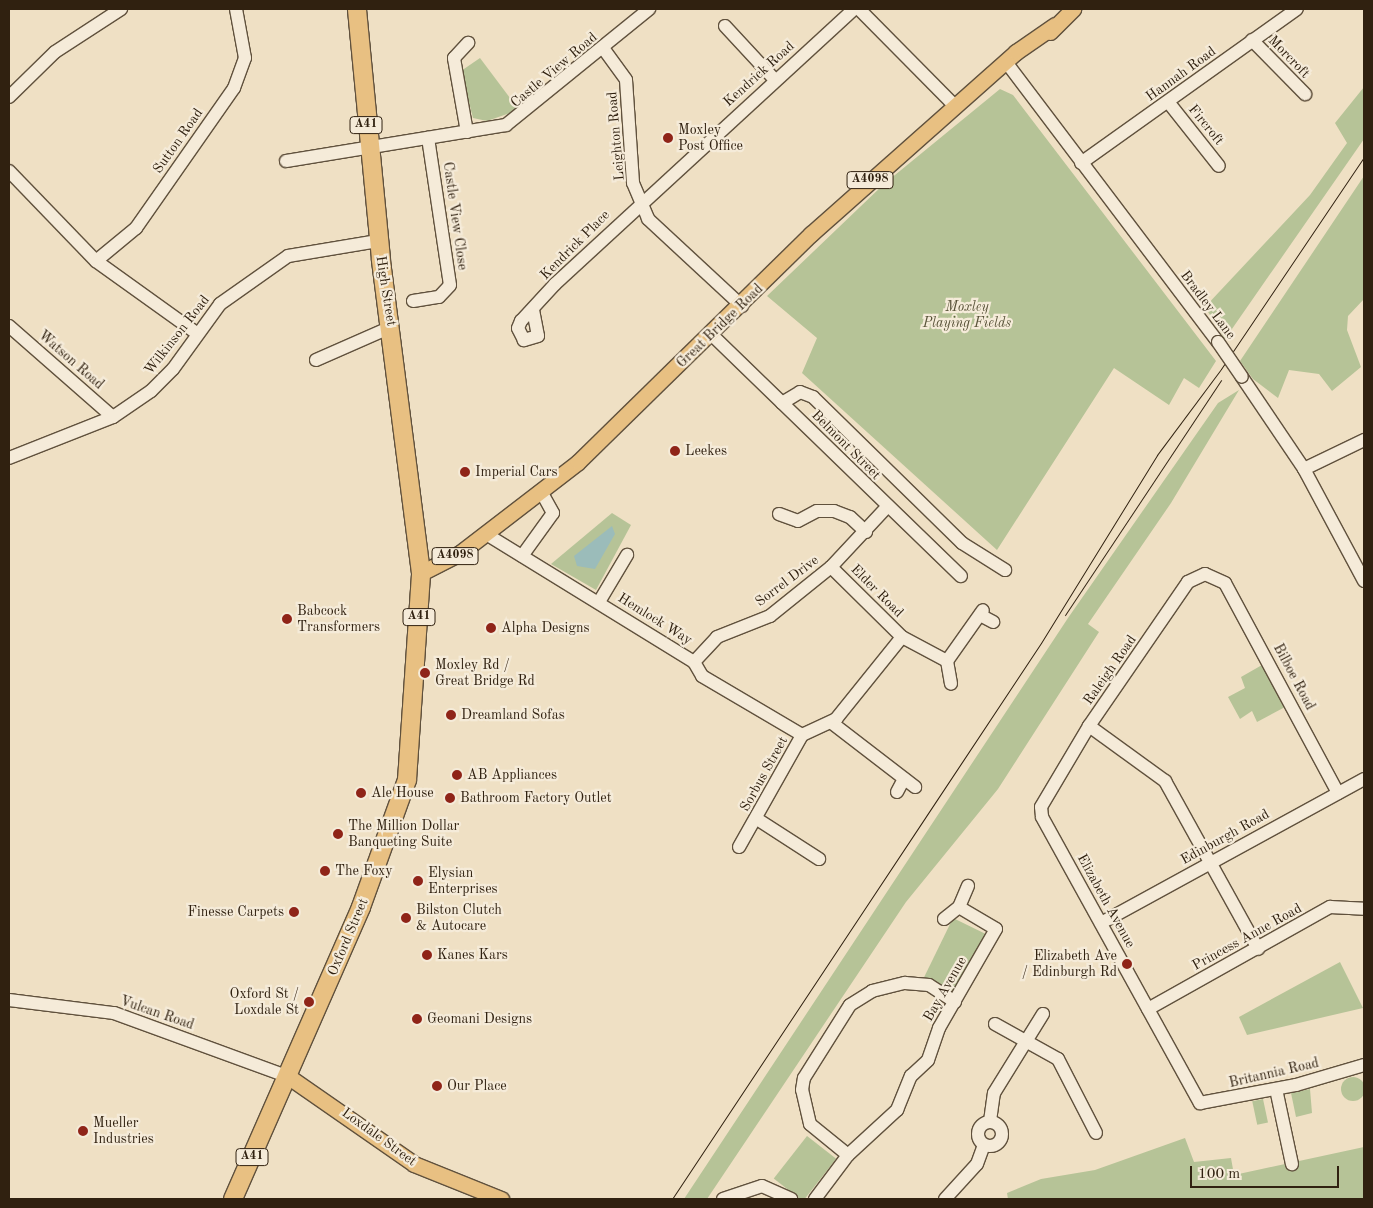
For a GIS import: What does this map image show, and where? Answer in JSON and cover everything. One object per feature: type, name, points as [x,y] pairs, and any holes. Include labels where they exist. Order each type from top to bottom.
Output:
[{"type":"highway","name":"High Street","points":[[357,9],[378,241],[391,327],[422,573]]},
{"type":"highway","name":"Oxford Street","points":[[233,1199],[290,1077],[361,907],[405,787],[422,573]]},
{"type":"main road","name":"Great Bridge Road","points":[[422,573],[486,534],[578,462],[742,306],[811,234],[1006,62],[1073,9]]},
{"type":"main road","name":"Loxdale Street","points":[[290,1077],[414,1164],[500,1199]]},
{"type":"street","points":[[9,97],[55,52],[121,9]]},
{"type":"street","name":"Castle View Road","points":[[286,161],[368,146],[467,132],[517,120],[649,9]]},
{"type":"street","name":"Kendrick Road","points":[[640,202],[854,9]]},
{"type":"street","points":[[859,9],[956,106]]},
{"type":"street","name":"Hannah Road","points":[[1081,162],[1169,103],[1252,40],[1297,9]]},
{"type":"street","name":"Sutton Road","points":[[96,261],[136,228],[234,88],[244,58],[234,12]]},
{"type":"street","points":[[726,26],[775,80]]},
{"type":"street","name":"Morcroft","points":[[1252,40],[1305,94]]},
{"type":"street","points":[[467,132],[454,58],[468,43]]},
{"type":"street","name":"Leighton Road","points":[[604,48],[626,80],[633,183],[648,219],[742,306]]},
{"type":"street","name":"Bradley Lane","points":[[1006,62],[1218,342],[1304,469],[1364,581]]},
{"type":"street","name":"Fircroft","points":[[1169,103],[1219,166]]},
{"type":"street","name":"Castle View Close","points":[[413,301],[439,297],[450,285],[428,138]]},
{"type":"street","points":[[9,171],[96,261],[198,334]]},
{"type":"street","name":"Kendrick Place","points":[[533,310],[640,202]]},
{"type":"street","name":"Wilkinson Road","points":[[9,458],[113,417],[151,391],[220,304],[288,256],[378,241]]},
{"type":"street","name":"Watson Road","points":[[9,326],[113,417]]},
{"type":"street","points":[[316,360],[391,327]]},
{"type":"street","name":"Belmont Street","points":[[711,334],[886,508],[961,576]]},
{"type":"street","points":[[782,404],[800,392],[813,397],[962,543],[1005,570]]},
{"type":"street","points":[[1304,469],[1364,440]]},
{"type":"street","points":[[522,556],[553,513],[540,491]]},
{"type":"street","name":"Sorrel Drive","points":[[694,662],[717,637],[770,616],[831,567],[866,532],[886,508]]},
{"type":"street","points":[[779,514],[798,521],[817,511],[834,511],[850,516],[866,532]]},
{"type":"street","name":"Hemlock Way","points":[[486,534],[694,662],[702,676],[802,735]]},
{"type":"street","points":[[599,602],[627,555]]},
{"type":"street","name":"Elder Road","points":[[831,567],[902,637],[947,661]]},
{"type":"street","name":"Raleigh Road","points":[[1041,807],[1089,726],[1188,582],[1204,574],[1220,578]]},
{"type":"street","name":"Bilboe Road","points":[[1220,578],[1338,793]]},
{"type":"street","points":[[951,684],[947,661],[982,613],[993,622]]},
{"type":"street","name":"Sorbus Street","points":[[739,847],[757,819],[802,735],[832,723],[885,661],[902,637]]},
{"type":"street","points":[[832,723],[915,787]]},
{"type":"street","points":[[1089,726],[1165,781],[1258,949]]},
{"type":"street","points":[[897,792],[904,779]]},
{"type":"street","name":"Edinburgh Road","points":[[1101,923],[1210,861],[1364,779]]},
{"type":"street","name":"Elizabeth Avenue","points":[[1041,807],[1101,923],[1195,1094]]},
{"type":"street","points":[[757,819],[819,859]]},
{"type":"street","points":[[944,919],[959,907],[968,886]]},
{"type":"street","name":"Bay Avenue","points":[[824,1197],[848,1155],[898,1110],[911,1076],[934,1049],[938,1028],[955,1002],[996,929],[959,907]]},
{"type":"street","name":"Princess Anne Road","points":[[1148,1009],[1330,907],[1364,909]]},
{"type":"street","points":[[848,1155],[812,1127],[802,1090],[804,1078],[850,1004],[858,996],[905,983],[929,985],[955,1002]]},
{"type":"street","name":"Vulcan Road","points":[[9,1000],[114,1013],[290,1077]]},
{"type":"street","points":[[984,1145],[977,1133],[990,1121],[994,1093],[1027,1044],[1043,1014]]},
{"type":"street","points":[[995,1024],[1027,1044],[1058,1059],[1096,1133]]},
{"type":"street","name":"Britannia Road","points":[[1195,1094],[1203,1104],[1276,1090],[1364,1065]]},
{"type":"street","points":[[1276,1090],[1292,1164]]},
{"type":"street","points":[[984,1145],[995,1145],[1001,1136],[999,1126],[990,1121]]},
{"type":"street","points":[[944,1199],[977,1164],[984,1145]]},
{"type":"street","points":[[723,1199],[762,1186],[791,1199]]},
{"type":"green space","points":[[480,58],[519,110],[487,121],[473,118],[461,71]]},
{"type":"green space","points":[[1364,87],[1364,139],[1225,339],[1205,307],[1310,195],[1347,143],[1335,123]]},
{"type":"green space","name":"Moxley Playing Fields","points":[[1000,89],[1013,95],[1216,361],[1199,388],[1184,378],[1169,405],[1114,368],[997,550],[802,373],[817,338],[767,296],[884,184]]},
{"type":"green space","points":[[1364,176],[1364,299],[1348,316],[1347,330],[1361,367],[1332,391],[1319,374],[1289,370],[1278,398],[1253,379],[1240,361]]},
{"type":"green space","points":[[1239,390],[1171,503],[1088,624],[1099,632],[998,789],[906,902],[707,1199],[684,1199],[1068,618],[1218,403]]},
{"type":"green space","points":[[612,513],[631,525],[596,590],[551,564]]},
{"type":"green space","points":[[1262,665],[1285,707],[1257,722],[1252,711],[1240,719],[1228,697],[1245,688],[1241,677]]},
{"type":"green space","points":[[953,918],[986,934],[957,994],[924,977]]},
{"type":"green space","points":[[1340,962],[1363,1008],[1247,1035],[1239,1017]]},
{"type":"green space","points":[[1353,1077],[1358,1078],[1364,1084],[1364,1094],[1358,1100],[1353,1101],[1348,1100],[1342,1094],[1341,1089],[1342,1084],[1348,1078]]},
{"type":"green space","points":[[1310,1089],[1312,1113],[1296,1117],[1291,1093]]},
{"type":"green space","points":[[1263,1099],[1268,1122],[1257,1125],[1252,1101]]},
{"type":"green space","points":[[807,1136],[836,1159],[805,1199],[800,1199],[774,1179]]},
{"type":"green space","points":[[1185,1138],[1194,1162],[1231,1158],[1234,1175],[1364,1147],[1364,1199],[1008,1199],[1007,1193],[1041,1179],[1095,1170]]},
{"type":"water","points":[[612,526],[615,534],[595,569],[577,566],[574,556]]},
{"type":"tram line","points":[[672,1199],[1041,643],[1157,455],[1221,369],[1364,157]]},
{"type":"tram line","points":[[1065,615],[1221,380]]},
{"type":"place","name":"Moxley Post Office","points":[[668,138]]},
{"type":"place","name":"Leekes","points":[[675,451]]},
{"type":"place","name":"Imperial Cars","points":[[465,472]]},
{"type":"place","name":"Babcock Transformers","points":[[287,619]]},
{"type":"place","name":"Alpha Designs","points":[[491,628]]},
{"type":"place","name":"Moxley Rd / Great Bridge Rd","points":[[425,673]]},
{"type":"place","name":"Dreamland Sofas","points":[[451,715]]},
{"type":"place","name":"AB Appliances","points":[[457,775]]},
{"type":"place","name":"Ale House","points":[[361,793]]},
{"type":"place","name":"Bathroom Factory Outlet","points":[[450,798]]},
{"type":"place","name":"The Million Dollar Banqueting Suite","points":[[338,834]]},
{"type":"place","name":"The Foxy","points":[[325,871]]},
{"type":"place","name":"Elysian Enterprises","points":[[418,881]]},
{"type":"place","name":"Finesse Carpets","points":[[294,912]]},
{"type":"place","name":"Bilston Clutch & Autocare","points":[[406,918]]},
{"type":"place","name":"Kanes Kars","points":[[427,955]]},
{"type":"place","name":"Elizabeth Ave / Edinburgh Rd","points":[[1127,964]]},
{"type":"place","name":"Oxford St / Loxdale St","points":[[309,1002]]},
{"type":"place","name":"Geomani Designs","points":[[417,1019]]},
{"type":"place","name":"Our Place","points":[[437,1086]]},
{"type":"place","name":"Mueller Industries","points":[[83,1131]]}]
